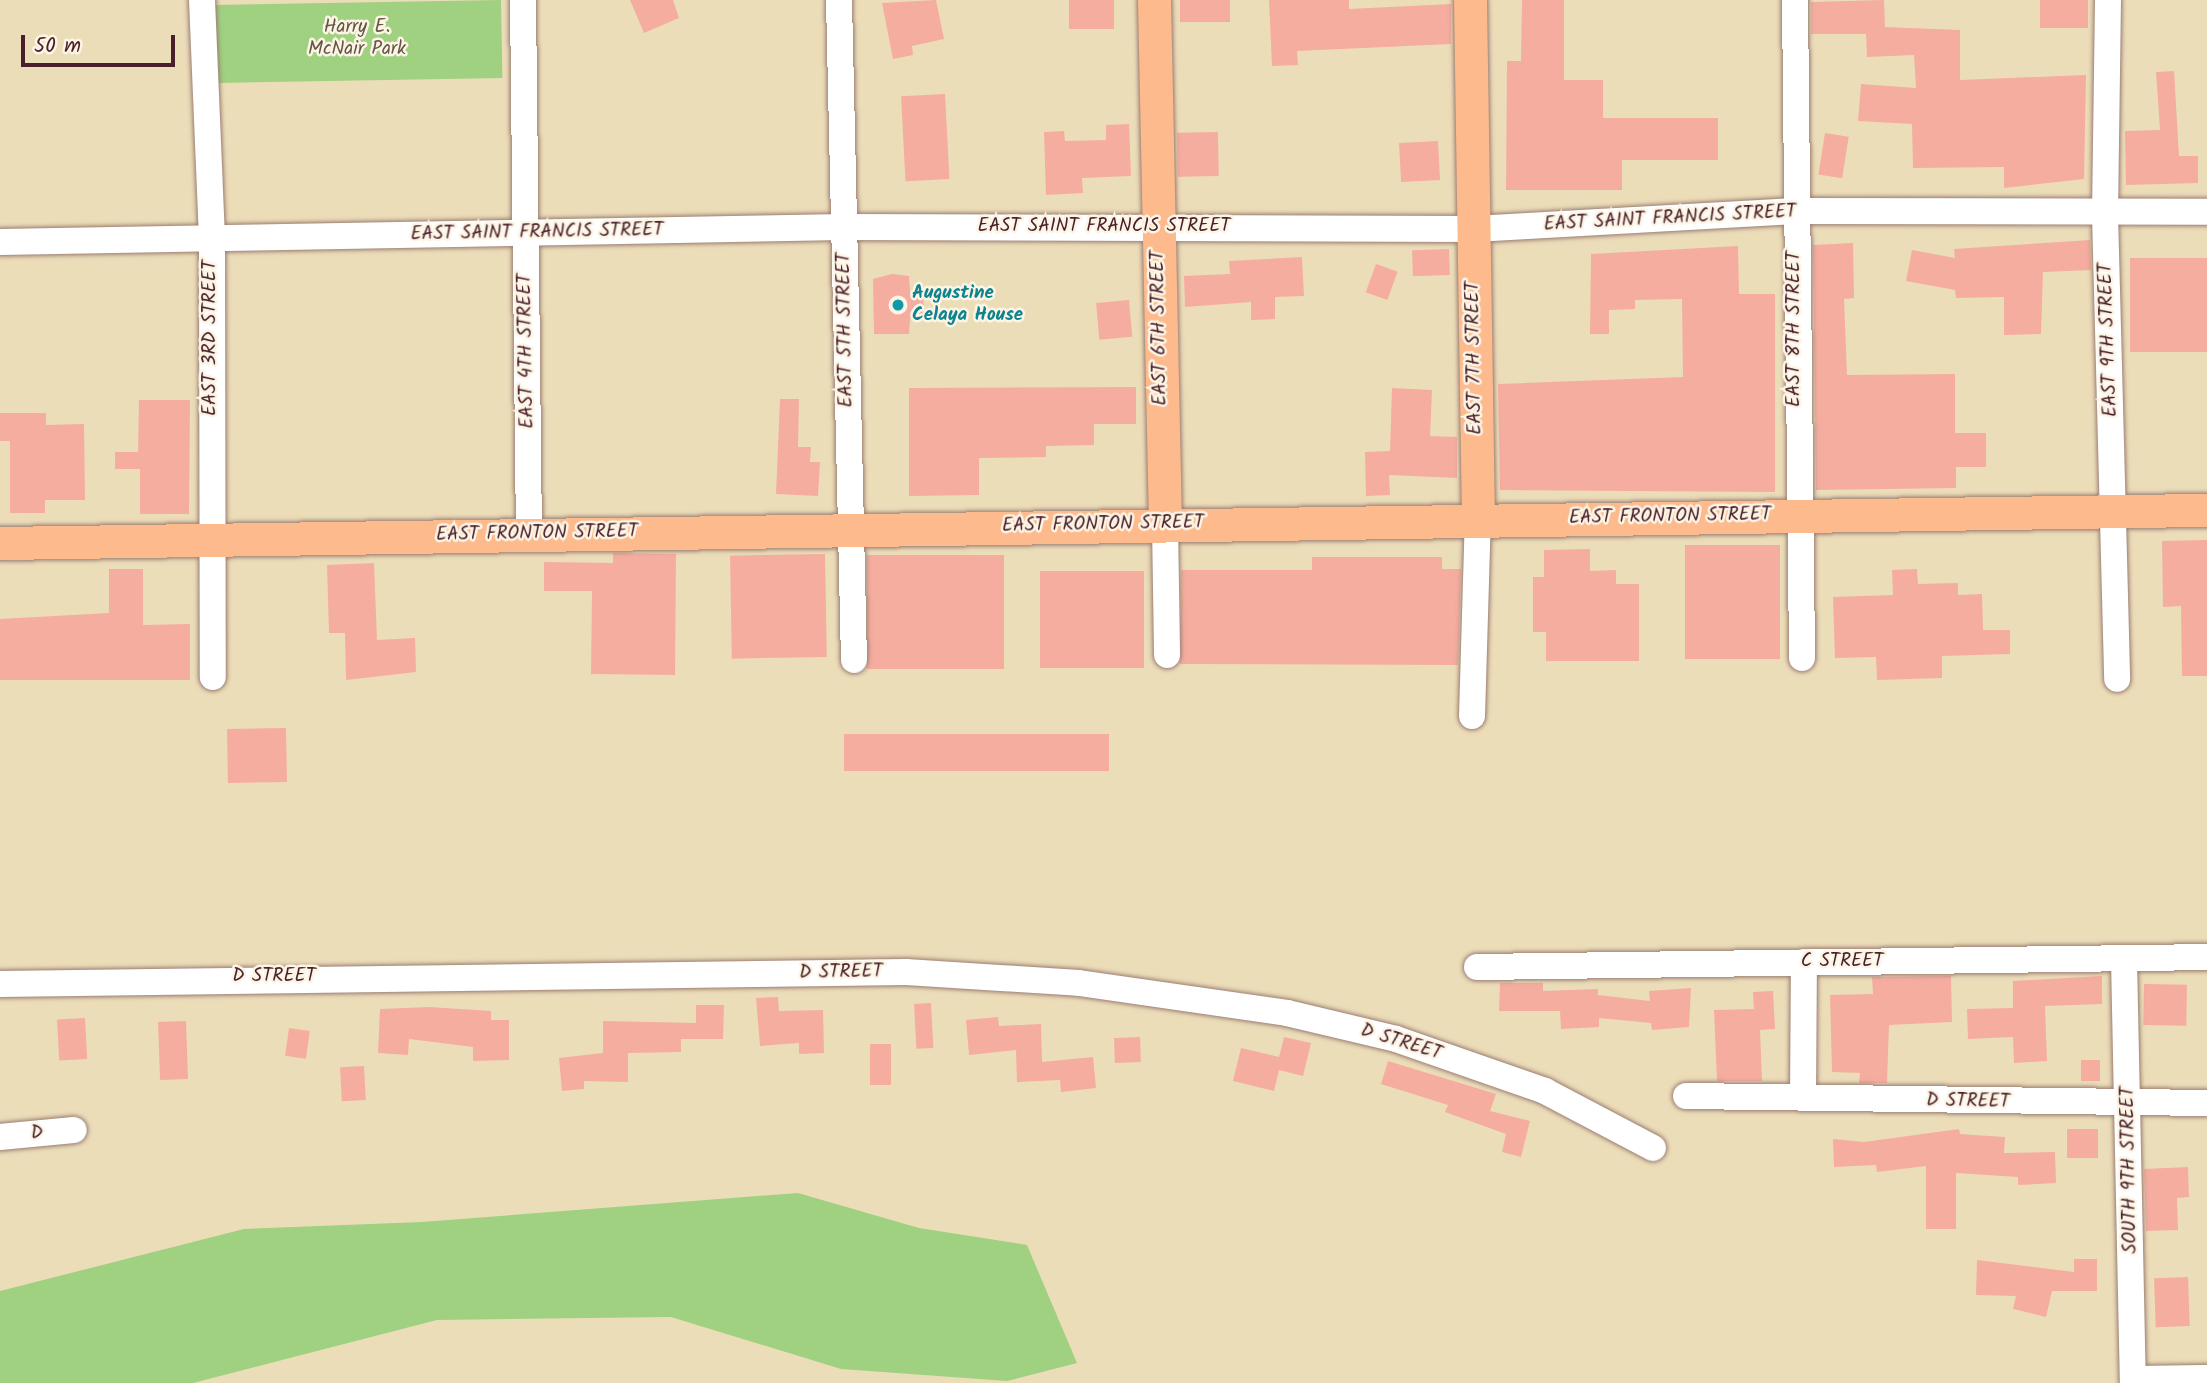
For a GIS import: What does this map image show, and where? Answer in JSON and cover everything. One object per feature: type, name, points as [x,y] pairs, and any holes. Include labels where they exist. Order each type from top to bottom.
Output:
[{"type":"main road","name":"EAST 6TH STREET","points":[[1154,0],[1165,524]]},
{"type":"main road","name":"EAST 7TH STREET","points":[[1470,0],[1478,518]]},
{"type":"main road","name":"EAST FRONTON STREET","points":[[0,543],[1478,518],[2207,510]]},
{"type":"street","name":"EAST 3RD STREET","points":[[202,0],[212,237],[213,677]]},
{"type":"street","name":"EAST 4TH STREET","points":[[523,0],[529,535]]},
{"type":"street","name":"EAST 5TH STREET","points":[[839,0],[848,528],[854,660]]},
{"type":"street","name":"EAST 8TH STREET","points":[[1796,0],[1796,516],[1802,658]]},
{"type":"street","name":"EAST 9TH STREET","points":[[2108,0],[2105,214],[2117,679]]},
{"type":"street","name":"EAST SAINT FRANCIS STREET","points":[[0,242],[212,237],[526,235],[844,227],[1474,229],[1795,211],[2105,214],[2207,212]]},
{"type":"street","name":"EAST 7TH STREET","points":[[1472,716],[1478,518]]},
{"type":"street","name":"EAST 6TH STREET","points":[[1165,524],[1167,655]]},
{"type":"street","name":"C STREET","points":[[1477,967],[2207,957]]},
{"type":"street","name":"SOUTH 9TH STREET","points":[[2124,960],[2133,1381]]},
{"type":"street","points":[[1802,1098],[1804,962]]},
{"type":"street","name":"D STREET","points":[[0,984],[906,972],[1079,984],[1287,1013],[1396,1039],[1545,1091],[1653,1148]]},
{"type":"street","name":"D STREET","points":[[1686,1096],[2129,1105],[2207,1103]]},
{"type":"street","name":"D","points":[[0,1137],[74,1130]]},
{"type":"street","points":[[2133,1381],[2207,1378]]},
{"type":"green space","name":"Harry E. McNair Park","points":[[501,0],[502,78],[214,83],[213,5]]},
{"type":"green space","points":[[798,1193],[919,1228],[1027,1245],[1077,1363],[1007,1381],[841,1369],[671,1317],[437,1320],[193,1383],[0,1383],[0,1291],[244,1229],[422,1222]]},
{"type":"building","points":[[630,0],[673,0],[679,18],[644,33]]},
{"type":"building","points":[[936,0],[944,39],[912,46],[913,55],[893,59],[882,3]]},
{"type":"building","points":[[1069,0],[1114,0],[1114,29],[1069,29]]},
{"type":"building","points":[[1180,0],[1230,0],[1230,22],[1180,22]]},
{"type":"building","points":[[1269,0],[1349,0],[1349,9],[1451,4],[1451,44],[1297,51],[1298,65],[1272,66]]},
{"type":"building","points":[[1522,0],[1564,0],[1564,80],[1603,80],[1603,118],[1718,118],[1718,160],[1622,160],[1622,190],[1506,190],[1507,61],[1521,61]]},
{"type":"building","points":[[1884,0],[1885,27],[1960,30],[1960,80],[2086,75],[2084,179],[2004,188],[2004,167],[1913,168],[1912,124],[1858,121],[1861,84],[1916,88],[1914,55],[1867,57],[1866,34],[1811,34],[1811,2]]},
{"type":"building","points":[[2040,0],[2088,0],[2088,28],[2040,28]]},
{"type":"building","points":[[2174,71],[2179,156],[2198,156],[2198,183],[2126,185],[2125,131],[2160,130],[2156,72]]},
{"type":"building","points":[[945,94],[949,179],[906,181],[901,96]]},
{"type":"building","points":[[1129,124],[1131,176],[1082,178],[1083,193],[1046,195],[1044,132],[1064,131],[1065,141],[1106,140],[1106,125]]},
{"type":"building","points":[[1218,132],[1219,176],[1178,177],[1177,133]]},
{"type":"building","points":[[1825,133],[1849,137],[1842,178],[1818,174]]},
{"type":"building","points":[[1438,141],[1440,180],[1401,182],[1399,143]]},
{"type":"building","points":[[2090,240],[2091,270],[2043,272],[2041,334],[2004,335],[2004,297],[1956,298],[1955,290],[1906,281],[1912,250],[1955,258],[1954,249]]},
{"type":"building","points":[[1853,243],[1854,298],[1844,299],[1847,375],[1955,374],[1955,433],[1986,433],[1986,467],[1956,467],[1956,488],[1816,490],[1813,245]]},
{"type":"building","points":[[1738,246],[1739,294],[1775,294],[1775,492],[1500,490],[1498,384],[1683,377],[1682,299],[1635,300],[1635,309],[1609,310],[1609,334],[1590,334],[1591,254]]},
{"type":"building","points":[[1449,249],[1450,275],[1413,276],[1412,250]]},
{"type":"building","points":[[1302,257],[1304,296],[1275,297],[1275,319],[1251,320],[1251,302],[1185,307],[1184,276],[1230,274],[1229,261]]},
{"type":"building","points":[[2130,258],[2207,258],[2207,352],[2130,352]]},
{"type":"building","points":[[1376,264],[1398,272],[1387,300],[1366,292]]},
{"type":"building","name":"Augustine Celaya House","points":[[892,274],[909,276],[910,291],[923,289],[924,318],[910,319],[909,334],[874,334],[873,279]]},
{"type":"building","points":[[1129,300],[1132,337],[1099,340],[1096,303]]},
{"type":"building","points":[[1136,387],[1136,424],[1094,424],[1094,445],[1046,446],[1046,457],[979,458],[979,495],[909,496],[909,388]]},
{"type":"building","points":[[1392,388],[1432,390],[1430,436],[1457,437],[1457,478],[1389,475],[1390,495],[1366,496],[1365,452],[1390,451]]},
{"type":"building","points":[[780,399],[799,399],[798,447],[811,447],[810,462],[820,462],[818,496],[776,494]]},
{"type":"building","points":[[139,400],[190,400],[189,514],[140,514],[140,469],[115,469],[115,452],[138,452]]},
{"type":"building","points":[[0,413],[46,413],[46,425],[84,424],[85,500],[45,500],[45,513],[10,513],[10,441],[0,441]]},
{"type":"building","points":[[2207,540],[2207,676],[2182,676],[2181,606],[2163,607],[2162,541]]},
{"type":"building","points":[[1685,545],[1780,545],[1780,659],[1685,659]]},
{"type":"building","points":[[1590,549],[1590,571],[1616,570],[1616,584],[1639,584],[1639,661],[1546,661],[1546,632],[1533,632],[1533,577],[1544,577],[1544,550]]},
{"type":"building","points":[[613,553],[676,554],[675,675],[591,674],[592,591],[544,591],[544,562],[613,563]]},
{"type":"building","points":[[825,554],[827,657],[732,659],[730,556]]},
{"type":"building","points":[[867,555],[1004,555],[1004,669],[867,669]]},
{"type":"building","points":[[1312,557],[1442,557],[1442,569],[1461,569],[1458,665],[1180,664],[1181,570],[1312,570]]},
{"type":"building","points":[[374,563],[377,640],[415,638],[416,672],[346,680],[345,633],[329,633],[327,565]]},
{"type":"building","points":[[109,569],[143,569],[143,625],[190,624],[190,680],[0,680],[0,619],[109,613]]},
{"type":"building","points":[[1917,569],[1918,584],[1958,583],[1958,595],[1982,594],[1983,630],[2010,630],[2010,654],[1942,656],[1942,678],[1877,680],[1876,657],[1835,658],[1833,597],[1893,595],[1892,570]]},
{"type":"building","points":[[1040,571],[1144,571],[1144,668],[1040,668]]},
{"type":"building","points":[[286,728],[287,782],[228,783],[227,729]]},
{"type":"building","points":[[844,734],[1109,734],[1109,771],[844,771]]},
{"type":"building","points":[[1951,976],[1952,1022],[1889,1025],[1887,1083],[1859,1083],[1860,1073],[1832,1072],[1830,995],[1873,994],[1872,977]]},
{"type":"building","points":[[2102,976],[2102,1004],[2045,1006],[2047,1061],[2014,1063],[2013,1037],[1968,1039],[1967,1009],[2013,1008],[2013,981]]},
{"type":"building","points":[[1500,983],[1543,983],[1543,991],[1598,989],[1598,995],[1650,1001],[1649,991],[1691,988],[1689,1027],[1652,1030],[1651,1023],[1599,1018],[1599,1027],[1561,1029],[1560,1011],[1499,1011]]},
{"type":"building","points":[[2144,984],[2187,985],[2186,1026],[2143,1025]]},
{"type":"building","points":[[1773,991],[1775,1029],[1760,1030],[1762,1081],[1717,1081],[1714,1010],[1754,1009],[1753,992]]},
{"type":"building","points":[[778,997],[779,1011],[823,1010],[824,1053],[799,1054],[799,1043],[760,1046],[756,998]]},
{"type":"building","points":[[931,1003],[933,1048],[916,1049],[914,1004]]},
{"type":"building","points":[[696,1005],[724,1005],[723,1039],[681,1039],[681,1052],[628,1053],[628,1082],[584,1081],[584,1089],[562,1091],[559,1058],[603,1053],[603,1021],[696,1023]]},
{"type":"building","points":[[429,1007],[491,1011],[491,1020],[509,1020],[509,1060],[473,1061],[473,1047],[409,1039],[408,1055],[378,1053],[380,1009]]},
{"type":"building","points":[[998,1017],[999,1026],[1041,1024],[1042,1062],[1093,1057],[1096,1088],[1061,1092],[1060,1080],[1017,1082],[1016,1050],[969,1055],[966,1020]]},
{"type":"building","points":[[85,1018],[87,1059],[59,1060],[57,1019]]},
{"type":"building","points":[[186,1021],[188,1079],[160,1080],[158,1022]]},
{"type":"building","points":[[289,1028],[310,1031],[306,1059],[285,1056]]},
{"type":"building","points":[[1140,1037],[1141,1062],[1115,1063],[1114,1038]]},
{"type":"building","points":[[1284,1037],[1311,1043],[1303,1076],[1279,1070],[1274,1091],[1233,1081],[1241,1048],[1279,1057]]},
{"type":"building","points":[[870,1044],[891,1044],[891,1085],[870,1085]]},
{"type":"building","points":[[2081,1060],[2100,1060],[2100,1081],[2081,1081]]},
{"type":"building","points":[[1388,1061],[1496,1094],[1490,1111],[1530,1121],[1521,1157],[1502,1152],[1506,1134],[1445,1112],[1448,1105],[1381,1084]]},
{"type":"building","points":[[364,1066],[366,1100],[342,1101],[340,1067]]},
{"type":"building","points":[[1959,1129],[1960,1134],[2005,1137],[2004,1153],[2055,1152],[2056,1183],[2018,1185],[2018,1177],[1956,1173],[1956,1229],[1926,1229],[1926,1166],[1877,1172],[1876,1165],[1834,1167],[1833,1139],[1864,1142]]},
{"type":"building","points":[[2067,1129],[2098,1129],[2098,1158],[2067,1158]]},
{"type":"building","points":[[2188,1167],[2189,1197],[2177,1198],[2178,1230],[2146,1231],[2144,1169]]},
{"type":"building","points":[[2074,1259],[2097,1259],[2097,1291],[2052,1291],[2046,1317],[2013,1309],[2016,1296],[1976,1295],[1977,1260],[2074,1272]]},
{"type":"building","points":[[2188,1277],[2190,1326],[2156,1327],[2154,1278]]},
{"type":"place","name":"Augustine Celaya House","points":[[898,305]]}]
